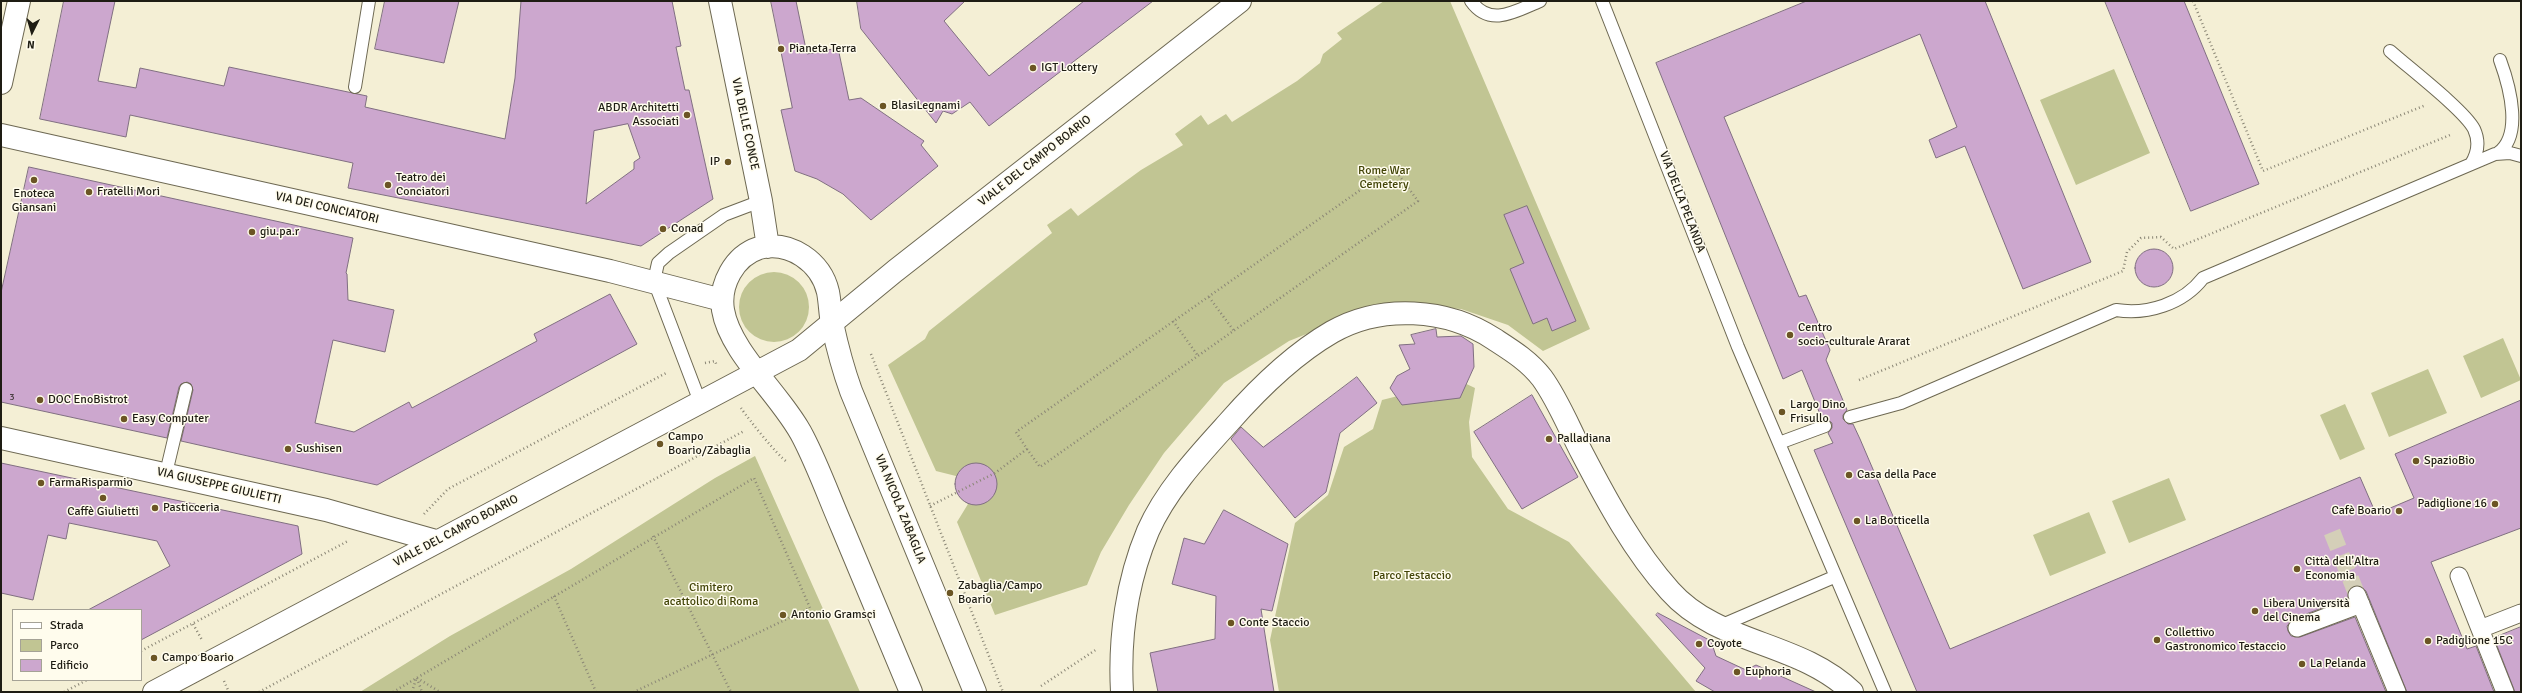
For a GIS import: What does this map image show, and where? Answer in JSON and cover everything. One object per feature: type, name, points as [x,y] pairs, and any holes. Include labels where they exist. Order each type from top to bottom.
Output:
[{"type":"street","points":[[1,83],[19,1]]},
{"type":"street","name":"VIA DELLE CONCE","points":[[720,1],[761,201],[768,247]]},
{"type":"street","name":"VIALE DEL CAMPO BOARIO","points":[[832,322],[1218,10],[1240,1]]},
{"type":"street","name":"VIA DEI CONCIATORI","points":[[1,135],[654,281],[722,300]]},
{"type":"street","points":[[758,372],[799,350],[832,322],[828,291],[822,276],[815,266],[795,252],[768,247],[750,252],[735,265],[726,280],[722,300],[723,311],[732,334],[758,372],[798,428],[807,445],[911,692]]},
{"type":"street","points":[[1122,692],[1124,631],[1128,600],[1137,563],[1149,529],[1182,476],[1232,418],[1288,366],[1333,332],[1370,318],[1421,313],[1445,316],[1476,328],[1528,363],[1549,389],[1608,500],[1638,548],[1670,591],[1685,606],[1719,627],[1814,663],[1841,681],[1852,692]]},
{"type":"street","name":"VIA NICOLA ZABAGLIA","points":[[832,322],[851,391],[975,692]]},
{"type":"street","name":"VIALE DEL CAMPO BOARIO","points":[[154,692],[436,540],[758,372]]},
{"type":"street","name":"VIA GIUSEPPE GIULIETTI","points":[[1,438],[166,473],[326,510],[436,540]]},
{"type":"street","points":[[2459,576],[2505,692]]},
{"type":"street","points":[[2298,628],[2359,600],[2397,692]]},
{"type":"street","points":[[2480,629],[2521,613]]},
{"type":"lane","points":[[355,87],[369,1]]},
{"type":"lane","points":[[1471,1],[1486,15],[1495,17],[1510,14],[1540,1]]},
{"type":"lane","name":"VIA DELLA PELANDA","points":[[1602,1],[1738,347],[1779,443]]},
{"type":"lane","points":[[2390,51],[2468,121],[2474,130],[2478,142],[2477,154],[2471,164]]},
{"type":"lane","points":[[1850,417],[1900,403],[2116,310],[2140,311],[2166,305],[2189,292],[2203,278],[2509,149],[2517,139],[2520,126],[2520,114],[2500,60]]},
{"type":"lane","points":[[2495,154],[2521,156]]},
{"type":"lane","points":[[700,402],[654,281],[658,263],[669,253],[724,215],[761,201]]},
{"type":"lane","points":[[166,473],[186,389]]},
{"type":"lane","points":[[1825,426],[1779,443],[1834,577],[1884,692]]},
{"type":"lane","points":[[1719,627],[1834,577]]},
{"type":"path","points":[[2193,1],[2263,171],[2443,98]]},
{"type":"path","points":[[1859,380],[2123,271],[2127,252],[2141,238],[2162,237],[2174,249],[2450,135]]},
{"type":"path","points":[[1393,167],[1418,202],[1040,467],[1016,432],[1173,321],[1393,167]]},
{"type":"path","points":[[1209,297],[1234,331]]},
{"type":"path","points":[[1173,321],[1198,356]]},
{"type":"path","points":[[871,354],[1003,692]]},
{"type":"path","points":[[419,519],[448,489],[671,371]]},
{"type":"path","points":[[259,692],[744,431]]},
{"type":"path","points":[[930,506],[995,473],[1027,449]]},
{"type":"path","points":[[393,692],[653,536],[754,478],[810,608],[634,692]]},
{"type":"path","points":[[653,536],[731,692]]},
{"type":"path","points":[[142,651],[354,538]]},
{"type":"path","points":[[554,596],[596,692]]},
{"type":"path","points":[[1041,686],[1124,631]]},
{"type":"path","points":[[412,692],[417,678]]},
{"type":"path","points":[[417,678],[422,692]]},
{"type":"path","points":[[417,678],[440,692]]},
{"type":"path","points":[[64,692],[85,681]]},
{"type":"green space","name":"Rome War Cemetery","points":[[1384,1],[1450,1],[1590,329],[1543,351],[1508,325],[1461,309],[1411,305],[1344,319],[1289,341],[1224,383],[1164,453],[1129,505],[1101,552],[1087,585],[995,615],[957,522],[968,504],[961,499],[957,492],[955,485],[956,476],[936,471],[888,365],[925,339],[929,331],[1052,233],[1047,225],[1071,208],[1078,216],[1141,170],[1183,145],[1175,134],[1201,115],[1208,125],[1226,114],[1232,122],[1297,81],[1320,63],[1323,54],[1342,39],[1337,33]]},
{"type":"green space","points":[[2114,69],[2150,153],[2076,185],[2040,100]]},
{"type":"green space","points":[[774,272],[787,275],[799,282],[806,294],[809,307],[806,320],[799,332],[787,339],[774,342],[761,339],[749,332],[742,320],[739,307],[742,294],[749,282],[761,275]]},
{"type":"green space","points":[[2503,338],[2521,380],[2481,398],[2463,356]]},
{"type":"green space","points":[[2428,369],[2447,413],[2389,437],[2371,393]]},
{"type":"green space","name":"Parco Testaccio","points":[[1460,381],[1475,388],[1469,422],[1472,457],[1508,509],[1569,542],[1696,692],[1279,692],[1270,640],[1295,523],[1328,495],[1344,447],[1373,429],[1382,400],[1398,396],[1433,402]]},
{"type":"green space","points":[[2345,404],[2365,449],[2340,460],[2320,415]]},
{"type":"green space","name":"Cimitero acattolico di Roma","points":[[755,456],[860,692],[360,692],[450,636],[571,569],[715,478]]},
{"type":"green space","points":[[2169,478],[2186,520],[2129,543],[2112,501]]},
{"type":"green space","points":[[2089,512],[2106,553],[2050,576],[2033,535]]},
{"type":"building","points":[[64,1],[115,1],[98,81],[136,88],[140,68],[224,86],[229,67],[367,96],[365,107],[505,139],[515,78],[521,1],[672,1],[681,46],[676,47],[685,90],[689,90],[713,199],[641,246],[348,188],[353,163],[130,115],[126,137],[40,119]],"holes":[[[628,124],[640,158],[634,162],[634,169],[586,204],[594,131]]]},
{"type":"building","points":[[385,1],[459,1],[444,63],[375,49]]},
{"type":"building","points":[[771,1],[796,1],[807,54],[838,48],[849,100],[861,98],[924,141],[921,145],[938,166],[871,220],[843,194],[817,179],[795,171],[781,110],[792,108]]},
{"type":"building","name":"IGT Lottery","points":[[857,1],[965,1],[944,21],[989,76],[1084,1],[1153,1],[989,126],[970,102],[952,114],[943,111],[936,123],[861,29]]},
{"type":"building","points":[[1807,1],[1985,1],[2091,262],[2023,289],[1965,146],[1936,158],[1929,140],[1957,127],[1920,34],[1724,117],[1799,297],[1806,295],[1830,350],[1826,360],[1847,410],[1843,415],[1843,419],[1848,424],[1853,424],[1860,439],[1950,649],[2360,477],[2376,514],[2414,498],[2395,454],[2521,400],[2521,528],[2431,562],[2467,649],[2476,646],[2494,692],[2407,692],[2366,591],[2358,585],[2349,589],[2348,598],[2293,619],[2287,626],[2288,631],[2291,636],[2300,637],[2355,617],[2386,692],[1917,692],[1814,450],[1833,443],[1828,433],[1832,428],[1832,423],[1827,419],[1822,419],[1802,370],[1783,379],[1656,63]]},
{"type":"building","points":[[2105,1],[2184,1],[2259,184],[2191,211]]},
{"type":"building","points":[[29,167],[353,238],[346,273],[348,300],[394,310],[385,352],[333,340],[315,423],[354,432],[409,402],[412,408],[537,341],[534,334],[610,294],[637,344],[377,485],[181,441],[193,390],[191,384],[187,382],[181,384],[179,387],[167,438],[1,402],[1,293]]},
{"type":"building","points":[[1527,206],[1576,321],[1552,331],[1547,318],[1533,324],[1510,269],[1524,263],[1504,215]]},
{"type":"building","points":[[2150,249],[2158,249],[2170,258],[2173,268],[2170,278],[2164,284],[2158,287],[2150,287],[2138,278],[2135,272],[2135,264],[2144,252]]},
{"type":"building","points":[[1436,329],[1437,337],[1461,336],[1473,344],[1474,367],[1460,398],[1402,405],[1390,388],[1397,376],[1410,369],[1399,345],[1415,344],[1411,335]]},
{"type":"building","points":[[1357,377],[1377,403],[1340,433],[1326,492],[1295,518],[1231,439],[1241,427],[1263,447]]},
{"type":"building","points":[[1532,395],[1578,477],[1522,509],[1474,432]]},
{"type":"building","points":[[1,463],[298,526],[302,554],[142,639],[142,609],[90,609],[170,566],[157,541],[69,523],[66,539],[48,535],[33,600],[1,593]]},
{"type":"building","points":[[972,463],[980,463],[988,466],[994,472],[997,484],[994,496],[988,502],[980,505],[972,505],[964,502],[958,496],[955,488],[955,480],[958,472],[964,466]]},
{"type":"building","points":[[1224,510],[1288,544],[1272,611],[1261,609],[1274,692],[1158,692],[1150,653],[1215,639],[1216,596],[1172,584],[1184,538],[1204,544]]},
{"type":"building","points":[[1658,613],[1711,641],[1716,656],[1746,670],[1756,665],[1816,692],[1715,692],[1696,681],[1705,668],[1656,615]]},
{"type":"building","points":[[2521,627],[2521,692],[2515,692],[2494,638]]},
{"type":"tunnel","points":[[2332,532],[2357,595]]},
{"type":"place","name":"Pianeta Terra","points":[[781,49]]},
{"type":"place","name":"IGT Lottery","points":[[1033,68]]},
{"type":"place","name":"BlasiLegnami","points":[[883,106]]},
{"type":"place","name":"ABDR Architetti Associati","points":[[687,115]]},
{"type":"place","name":"IP","points":[[728,162]]},
{"type":"place","name":"Enoteca Giansani","points":[[34,180]]},
{"type":"place","name":"Teatro dei Conciatori","points":[[388,185]]},
{"type":"place","name":"Fratelli Mori","points":[[89,192]]},
{"type":"place","name":"Conad","points":[[663,229]]},
{"type":"place","name":"giu.pa.r","points":[[252,232]]},
{"type":"place","name":"Centro socio-culturale Ararat","points":[[1790,335]]},
{"type":"place","name":"DOC EnoBistrot","points":[[40,400]]},
{"type":"place","name":"Largo Dino Frisullo","points":[[1782,412]]},
{"type":"place","name":"Easy Computer","points":[[124,419]]},
{"type":"place","name":"Palladiana","points":[[1549,439]]},
{"type":"place","name":"Campo Boario/Zabaglia","points":[[660,444]]},
{"type":"place","name":"Sushisen","points":[[288,449]]},
{"type":"place","name":"SpazioBio","points":[[2416,461]]},
{"type":"place","name":"Casa della Pace","points":[[1849,475]]},
{"type":"place","name":"FarmaRisparmio","points":[[41,483]]},
{"type":"place","name":"Caffè Giulietti","points":[[103,498]]},
{"type":"place","name":"Padiglione 16","points":[[2495,504]]},
{"type":"place","name":"Pasticceria","points":[[155,508]]},
{"type":"place","name":"Cafè Boario","points":[[2399,511]]},
{"type":"place","name":"La Botticella","points":[[1857,521]]},
{"type":"place","name":"Città dell'Altra Economia","points":[[2297,569]]},
{"type":"place","name":"Zabaglia/Campo Boario","points":[[950,593]]},
{"type":"place","name":"Libera Università del Cinema","points":[[2255,611]]},
{"type":"place","name":"Antonio Gramsci","points":[[783,615]]},
{"type":"place","name":"Conte Staccio","points":[[1231,623]]},
{"type":"place","name":"Collettivo Gastronomico Testaccio","points":[[2157,640]]},
{"type":"place","name":"Padiglione 15C","points":[[2428,641]]},
{"type":"place","name":"Coyote","points":[[1699,644]]},
{"type":"place","name":"Campo Boario","points":[[154,658]]},
{"type":"place","name":"La Pelanda","points":[[2302,664]]},
{"type":"place","name":"Euphoria","points":[[1737,672]]}]
